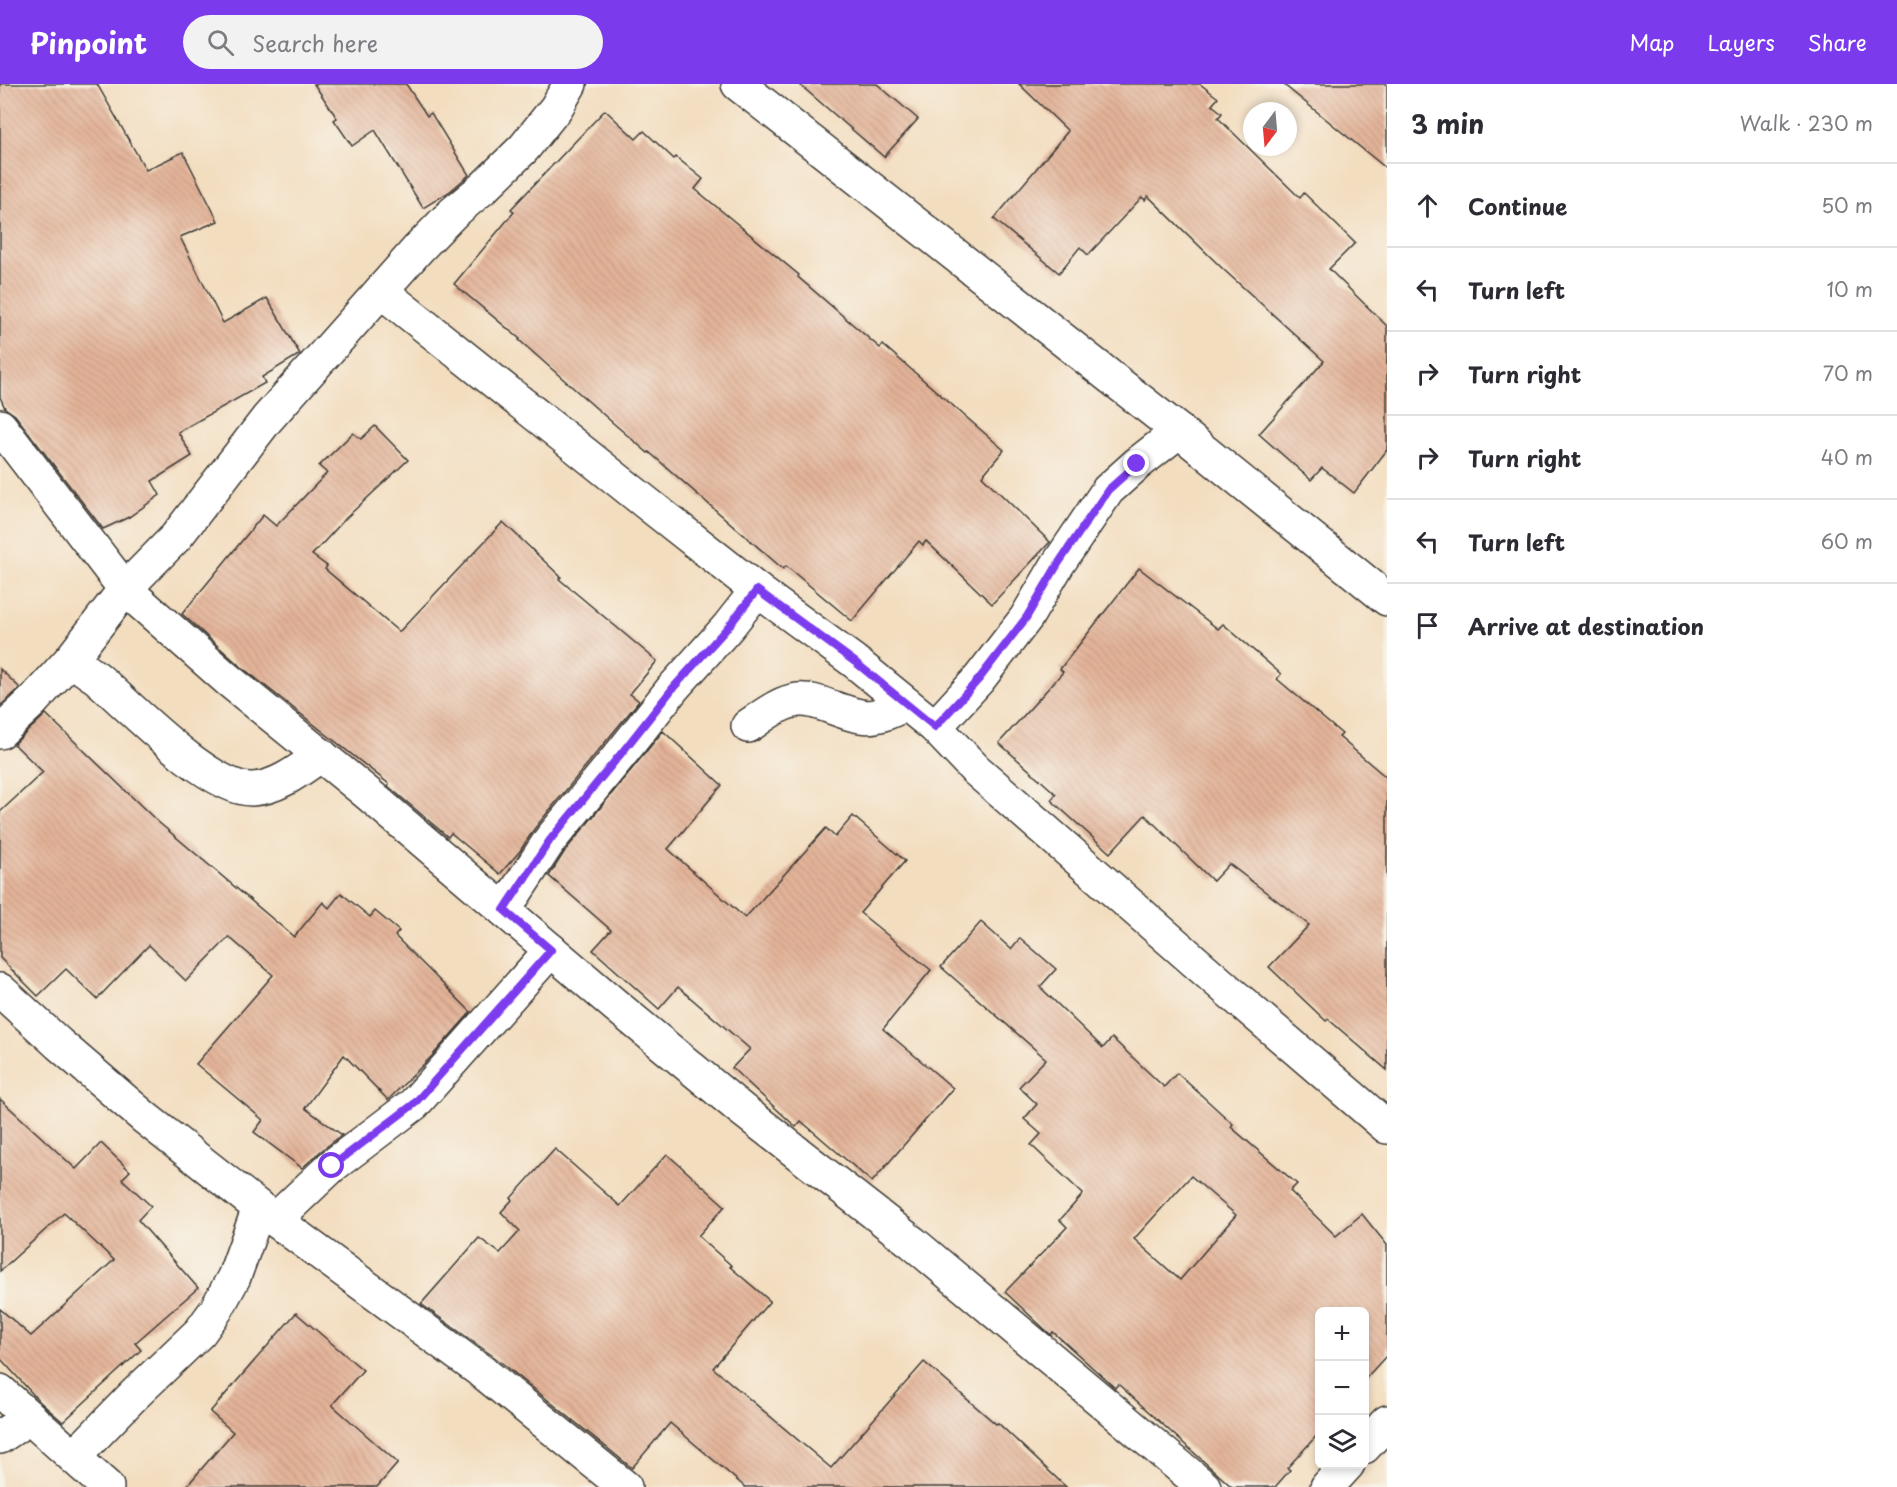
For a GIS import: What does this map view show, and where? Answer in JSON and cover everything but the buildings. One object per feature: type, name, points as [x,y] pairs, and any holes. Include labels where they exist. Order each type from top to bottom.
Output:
[{"type":"street","points":[[0,732],[32,702],[71,659],[125,589],[176,537],[267,419],[381,291],[453,213],[483,188],[524,148],[556,108],[570,84]]},
{"type":"street","points":[[738,84],[1179,431],[1387,599]]},
{"type":"street","points":[[381,291],[757,590],[855,662],[935,727],[975,769],[1387,1127]]},
{"type":"street","points":[[0,426],[125,589],[227,679],[321,755],[741,1108],[913,1243],[1204,1487]]},
{"type":"street","points":[[935,727],[979,679],[1026,618],[1058,564],[1108,490],[1179,431]]},
{"type":"street","points":[[504,910],[550,840],[673,688],[728,627],[757,590]]},
{"type":"street","points":[[71,659],[191,760],[234,786],[251,789],[269,785],[293,775],[321,755]]},
{"type":"street","points":[[748,726],[782,705],[798,700],[816,701],[868,718],[884,715],[906,704]]},
{"type":"street","points":[[74,1457],[200,1332],[216,1310],[267,1214],[414,1104],[551,950]]},
{"type":"street","points":[[0,990],[93,1074],[267,1214],[485,1374],[626,1487]]},
{"type":"street","points":[[0,1390],[107,1487]]},
{"type":"street","points":[[0,1437],[30,1417]]},
{"type":"street","points":[[1369,1442],[1387,1422]]},
{"type":"street","points":[[1327,1487],[1343,1469]]},
{"type":"route","points":[[332,1166],[414,1104],[551,950],[504,910],[550,840],[673,688],[728,627],[757,590],[855,662],[935,727],[979,679],[1026,618],[1058,564],[1108,490],[1137,464]]}]
